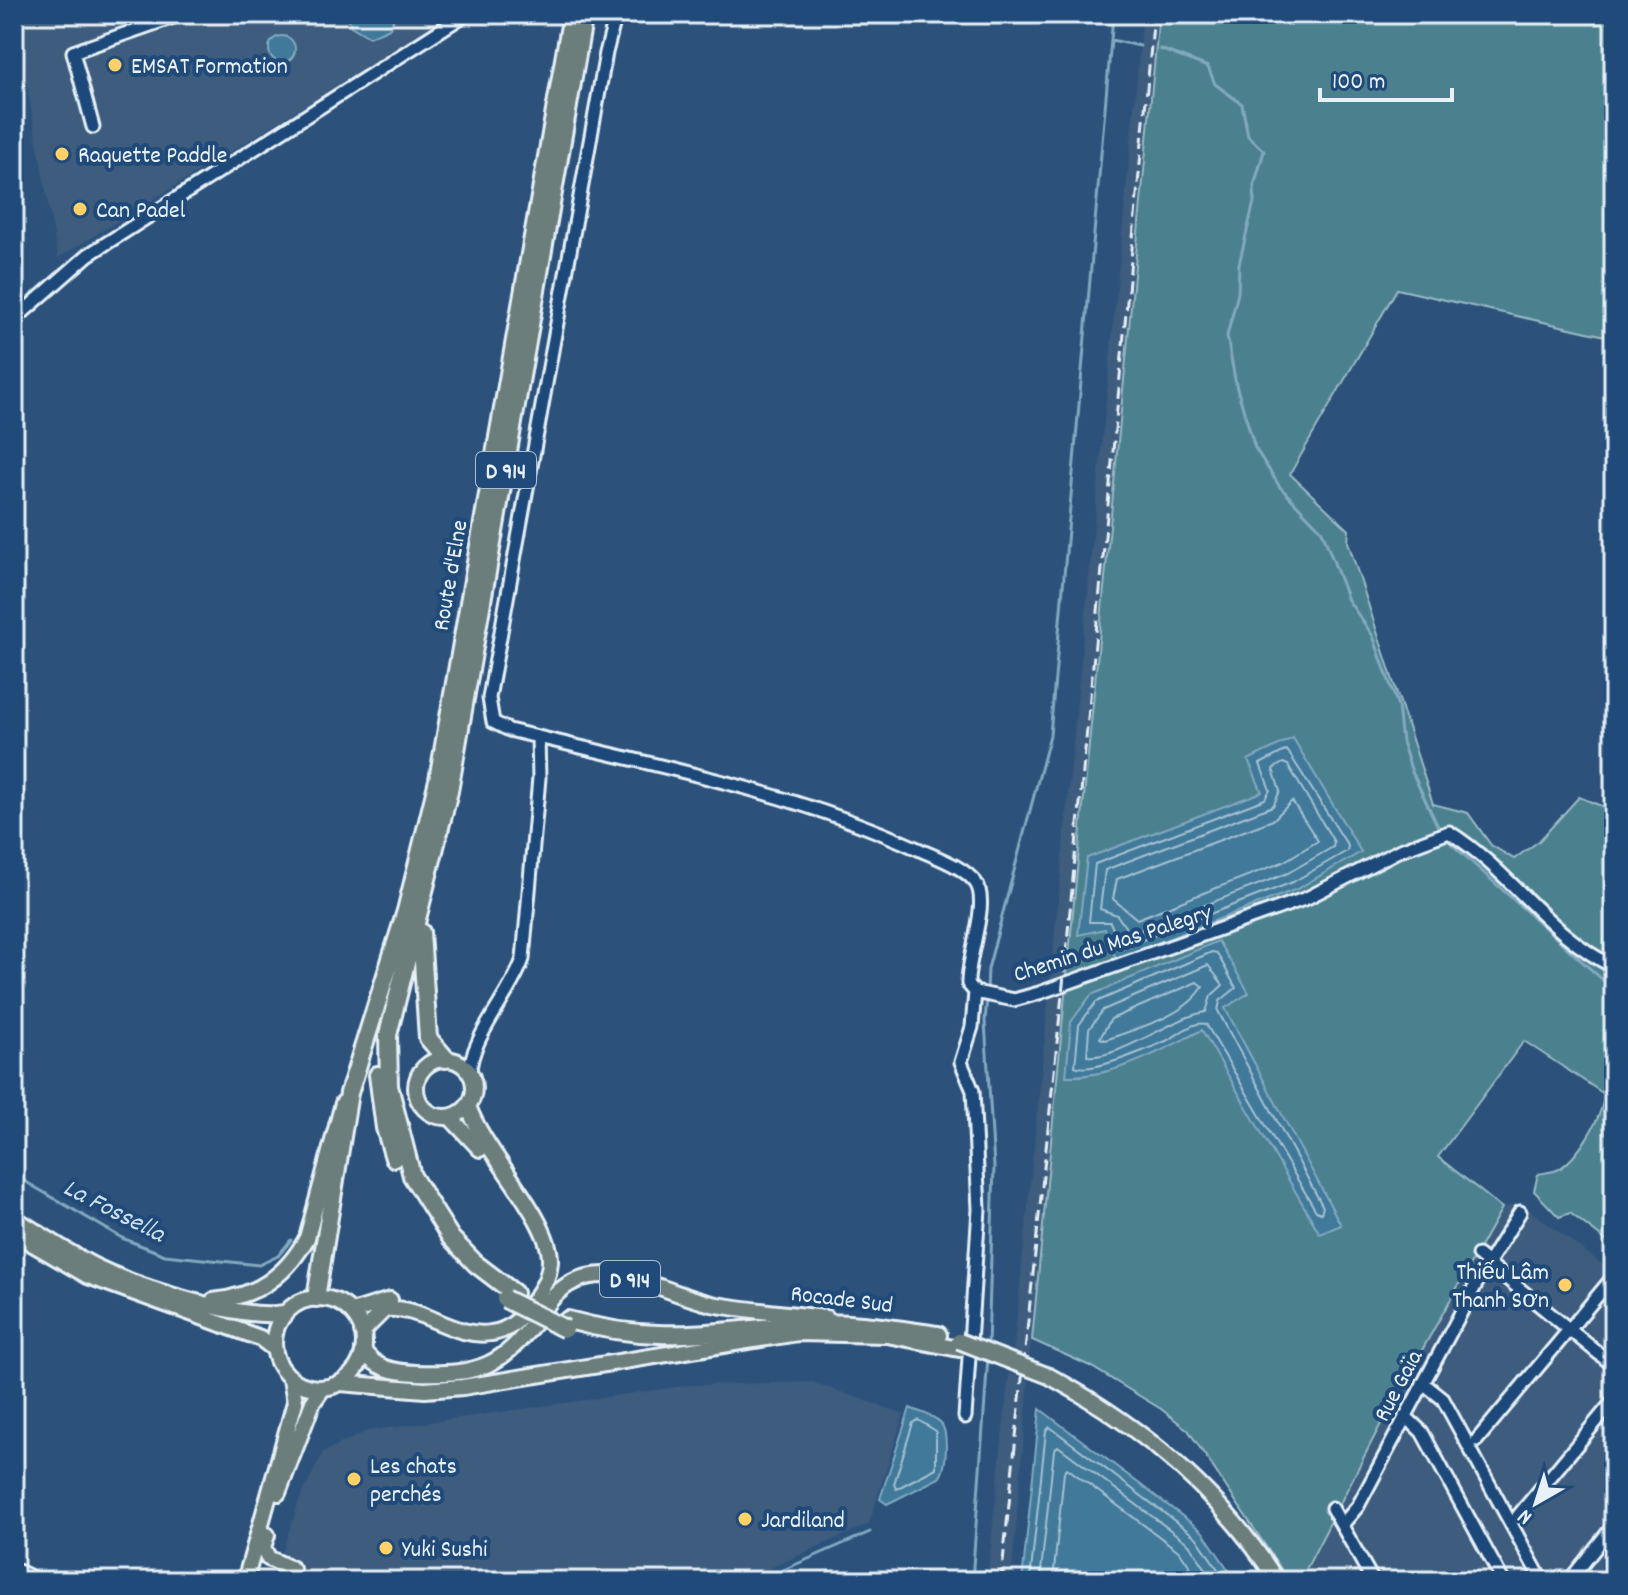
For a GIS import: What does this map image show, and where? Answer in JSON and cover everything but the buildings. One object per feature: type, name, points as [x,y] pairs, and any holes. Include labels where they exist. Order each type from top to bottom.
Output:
[{"type":"highway","points":[[510,364],[524,249],[558,49],[560,14]]},
{"type":"highway","name":"Route d'Elne","points":[[393,951],[438,780],[572,14]]},
{"type":"highway","name":"Route d'Elne","points":[[449,791],[584,14]]},
{"type":"highway","points":[[562,148],[594,14]]},
{"type":"highway","points":[[449,791],[448,813],[421,936],[428,1038],[458,1065]]},
{"type":"highway","name":"D 914","points":[[449,791],[417,930],[394,1002],[388,1035],[389,1086],[402,1150],[427,1205],[476,1264],[509,1296]]},
{"type":"highway","points":[[316,1298],[349,1093],[393,951]]},
{"type":"highway","name":"D 914","points":[[393,951],[378,1030],[377,1071],[385,1128],[394,1160],[421,1213],[442,1243],[469,1272],[509,1296],[610,1342],[648,1345],[725,1343]]},
{"type":"highway","name":"D 914","points":[[567,1324],[612,1332],[687,1337],[812,1324],[853,1324],[938,1335]]},
{"type":"main road","points":[[352,1312],[389,1300],[407,1300],[463,1321],[494,1324],[521,1304],[538,1279],[542,1252],[539,1241],[483,1153],[450,1117],[431,1113],[423,1107],[416,1091],[419,1077],[428,1065],[458,1065],[473,1083],[468,1106],[488,1148],[548,1241],[549,1274],[519,1320],[494,1333],[477,1335],[401,1307],[385,1309],[362,1332]]},
{"type":"main road","points":[[204,1303],[256,1292],[275,1280],[299,1253],[307,1238],[339,1111],[349,1093]]},
{"type":"main road","points":[[450,1117],[468,1106]]},
{"type":"main road","points":[[14,1218],[95,1266],[204,1303],[263,1317],[284,1313]]},
{"type":"main road","points":[[14,1233],[88,1276],[260,1338],[273,1348]]},
{"type":"main road","name":"Rocade Sud","points":[[363,1350],[371,1362],[382,1368],[412,1373],[461,1373],[486,1367],[502,1359],[520,1342],[560,1290],[575,1281],[609,1275],[715,1305],[883,1323],[938,1335],[1048,1379],[1110,1410],[1181,1466],[1233,1518],[1277,1581]]},
{"type":"main road","points":[[316,1298],[336,1301],[352,1312],[362,1332],[363,1350],[356,1369],[340,1383],[323,1388],[307,1387],[291,1379],[276,1360],[273,1348],[277,1324],[284,1313],[297,1303],[316,1298]]},
{"type":"main road","name":"Rocade Sud","points":[[340,1383],[425,1390],[463,1387],[725,1343],[830,1332],[887,1335],[959,1345]]},
{"type":"main road","points":[[245,1581],[295,1402],[291,1379]]},
{"type":"main road","name":"Rocade Sud","points":[[1048,1379],[1106,1415],[1177,1471],[1227,1522],[1269,1581]]},
{"type":"main road","points":[[254,1553],[313,1402],[323,1388]]},
{"type":"main road","points":[[292,1459],[263,1547],[271,1561],[292,1569]]},
{"type":"street","points":[[93,127],[73,52],[182,14]]},
{"type":"street","points":[[616,14],[606,53],[489,698],[493,722],[509,730],[715,780],[832,813],[957,867],[975,882],[982,896],[967,969],[968,984],[978,993],[961,1062],[973,1091],[979,1209],[965,1417]]},
{"type":"street","points":[[14,320],[88,255],[465,15]]},
{"type":"street","points":[[458,1065],[470,1061],[516,981],[523,959],[539,778],[538,737]]},
{"type":"street","name":"Chemin du Mas Palegry","points":[[978,993],[1014,1000],[1039,993],[1307,898],[1398,851],[1449,832],[1499,871],[1592,957],[1614,967]]},
{"type":"street","name":"Rue Gaïa","points":[[1342,1525],[1358,1506],[1423,1383],[1483,1259],[1520,1212]]},
{"type":"street","points":[[1483,1259],[1614,1366]]},
{"type":"street","points":[[1477,1440],[1614,1276]]},
{"type":"street","points":[[1423,1383],[1443,1399],[1542,1581]]},
{"type":"street","points":[[1518,1516],[1614,1400]]},
{"type":"street","points":[[1405,1416],[1422,1432],[1503,1581]]},
{"type":"street","points":[[1332,1508],[1373,1581]]},
{"type":"street","points":[[1569,1581],[1614,1525]]},
{"type":"street","points":[[14,1569],[40,1581]]},
{"type":"shaded area","points":[[14,14],[440,14],[433,27],[58,258]]},
{"type":"shaded area","points":[[1143,14],[1159,14],[1068,978],[1050,984]]},
{"type":"shaded area","points":[[1067,989],[1029,1361],[1013,1355],[1049,995]]},
{"type":"shaded area","points":[[1520,1203],[1614,1273],[1614,1581],[1300,1581],[1385,1416],[1502,1208]]},
{"type":"shaded area","points":[[1009,1373],[1029,1381],[1011,1581],[987,1581]]},
{"type":"shaded area","points":[[812,1382],[904,1414],[869,1524],[741,1581],[273,1581],[299,1501],[323,1452],[367,1431],[691,1385]]},
{"type":"green space","points":[[1159,14],[1614,14],[1614,338],[1397,289],[1290,474],[1349,530],[1348,542],[1433,804],[1468,813],[1491,845],[1514,859],[1539,841],[1579,797],[1614,811],[1614,1247],[1570,1213],[1559,1217],[1534,1191],[1538,1174],[1557,1170],[1581,1147],[1599,1114],[1604,1094],[1524,1041],[1438,1157],[1502,1208],[1385,1416],[1300,1581],[1289,1581],[1188,1430],[1161,1409],[1090,1366],[1032,1340]]},
{"type":"water","points":[[347,14],[395,16],[390,28],[369,37],[351,26]]},
{"type":"water","points":[[282,36],[291,40],[295,49],[291,58],[282,62],[273,58],[269,49],[273,40]]},
{"type":"water","points":[[1293,738],[1361,852],[1297,889],[1116,959],[1105,929],[1078,935],[1087,858],[1262,792],[1248,760]]},
{"type":"water","points":[[1218,941],[1249,993],[1225,1008],[1341,1225],[1320,1234],[1202,1030],[1119,1068],[1102,1073],[1066,1076],[1071,1022],[1091,995]]},
{"type":"water","points":[[910,1408],[934,1417],[943,1427],[946,1441],[944,1466],[939,1478],[887,1504],[880,1499]]},
{"type":"water","points":[[1040,1409],[1202,1531],[1236,1581],[1022,1581]]},
{"type":"waterway","points":[[1113,14],[1111,40],[1140,46]]},
{"type":"waterway","points":[[987,991],[988,969],[1050,735],[1111,40]]},
{"type":"waterway","points":[[1160,49],[1208,67],[1215,84],[1242,104],[1248,136],[1264,151],[1254,186],[1254,202],[1239,264],[1238,293],[1227,336],[1236,385],[1255,448],[1280,487],[1322,531],[1348,600],[1373,636],[1398,706],[1402,742],[1412,772],[1440,831]]},
{"type":"waterway","points":[[1445,838],[1614,990]]},
{"type":"waterway","points":[[987,998],[985,1021],[994,1167],[988,1346]]},
{"type":"waterway","name":"La Fossella","points":[[14,1175],[122,1238],[165,1255],[259,1265],[278,1256],[291,1240]]},
{"type":"waterway","points":[[972,1581],[988,1357]]},
{"type":"waterway","points":[[758,1581],[870,1532]]},
{"type":"railway","points":[[1001,1581],[1063,985],[1154,14]]},
{"type":"place","name":"EMSAT Formation","points":[[115,65]]},
{"type":"place","name":"Raquette Paddle","points":[[62,154]]},
{"type":"place","name":"Can Padel","points":[[80,209]]},
{"type":"place","name":"Thiếu Lâm Thanh Sơn","points":[[1565,1285]]},
{"type":"place","name":"Les chats perchés","points":[[354,1479]]},
{"type":"place","name":"Jardiland","points":[[745,1519]]},
{"type":"place","name":"Yuki Sushi","points":[[386,1548]]}]
